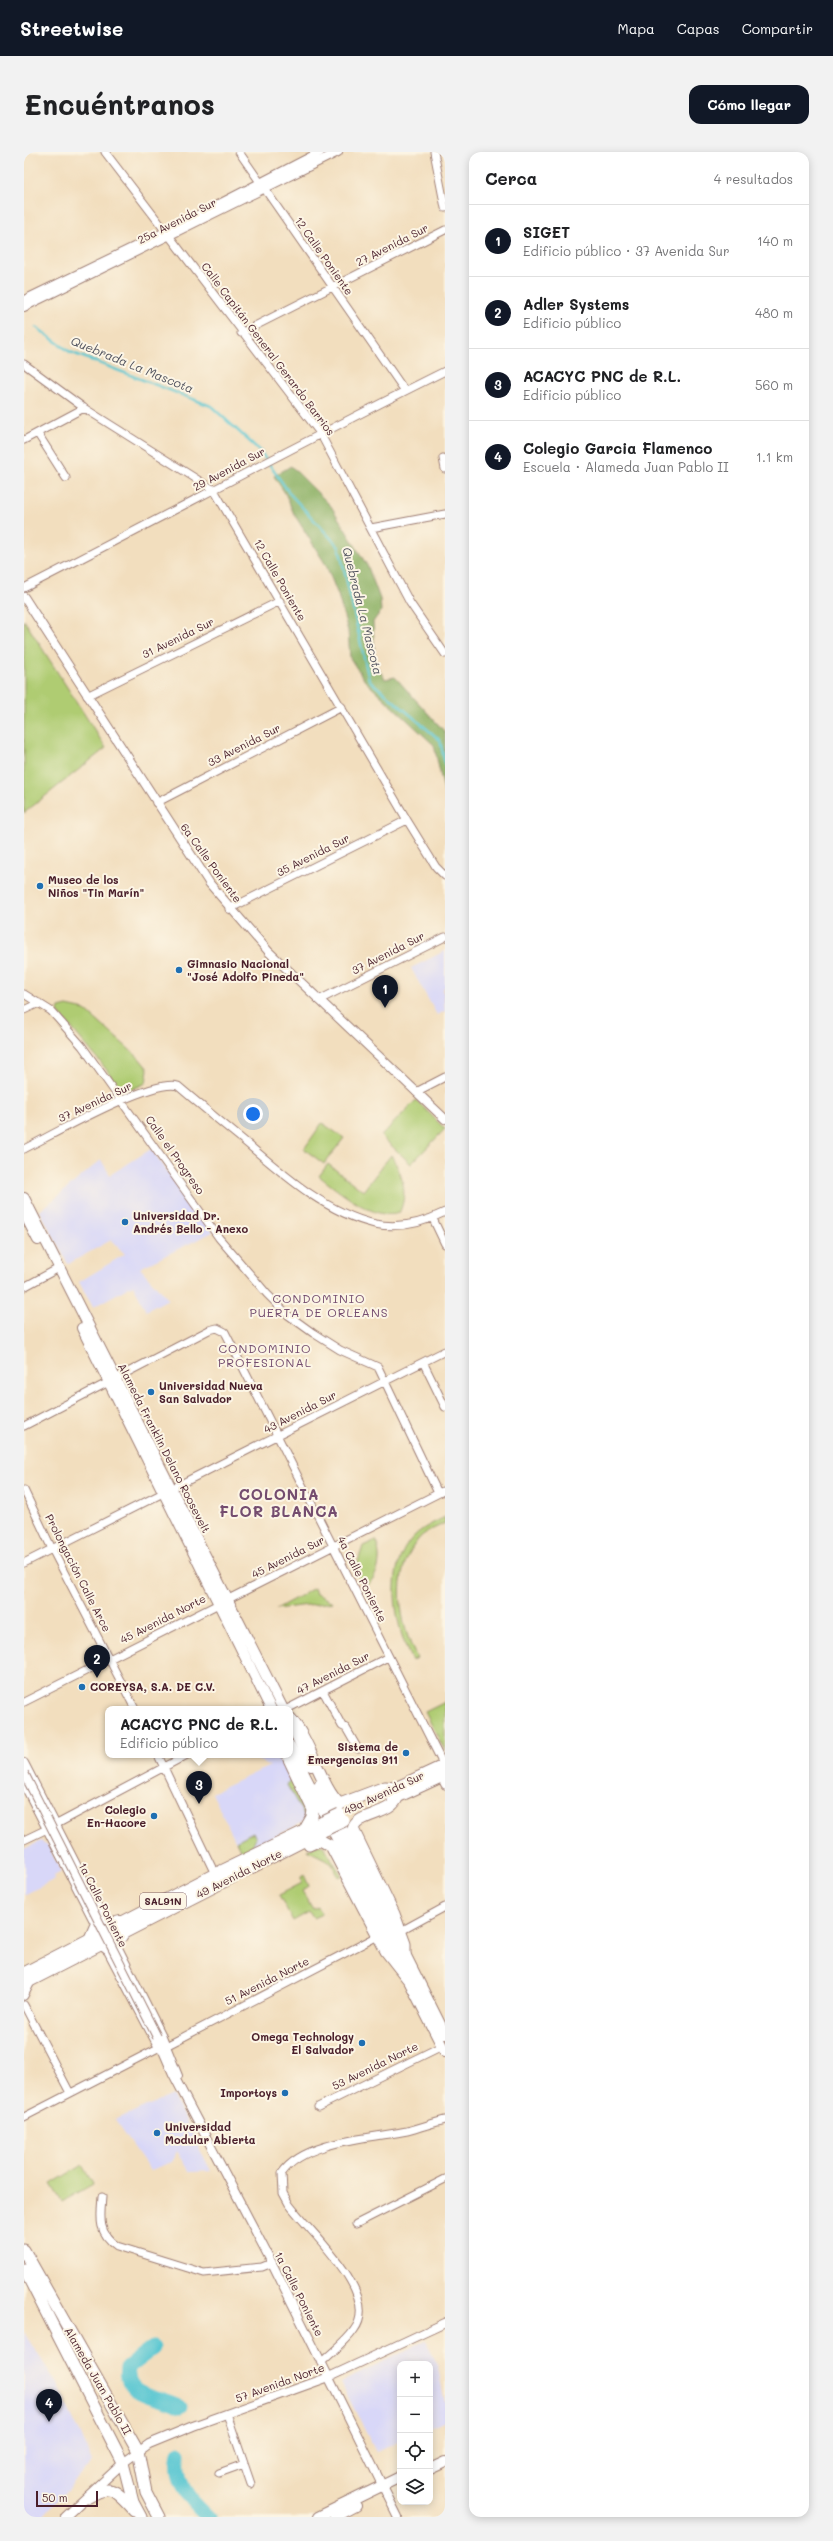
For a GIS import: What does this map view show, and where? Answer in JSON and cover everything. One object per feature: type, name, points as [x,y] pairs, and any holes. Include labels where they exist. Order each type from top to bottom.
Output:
[{"type":"main road","name":"Alameda Franklin Delano Roosevelt","points":[[24,1198],[56,1270]]},
{"type":"main road","name":"Alameda Franklin Delano Roosevelt","points":[[24,1213],[56,1270],[223,1602],[281,1706]]},
{"type":"main road","name":"Alameda Franklin Delano Roosevelt","points":[[223,1602],[270,1706]]},
{"type":"main road","points":[[293,1721],[299,1727],[329,1786],[340,1804],[385,1787],[397,1792],[393,1806],[359,1822],[353,1829],[401,1931],[406,1955]]},
{"type":"main road","points":[[293,1729],[445,2034]]},
{"type":"main road","points":[[293,1752],[443,2049]]},
{"type":"main road","points":[[288,1758],[313,1810],[312,1817],[303,1832]]},
{"type":"main road","name":"49a Avenida Sur","points":[[325,1825],[397,1792],[444,1774]]},
{"type":"main road","name":"49 Avenida Norte","points":[[27,1979],[90,1944],[129,1918],[215,1874],[303,1832],[325,1825]]},
{"type":"main road","name":"49 Avenida Norte","points":[[90,1944],[134,1928],[275,1855],[325,1825]]},
{"type":"main road","points":[[275,1855],[287,1856],[320,1840],[329,1844],[386,1951],[408,1979]]},
{"type":"main road","name":"Alameda Juan Pablo II","points":[[24,2250],[138,2451],[146,2492],[159,2517]]},
{"type":"main road","name":"Alameda Juan Pablo II","points":[[24,2269],[122,2463],[132,2502],[141,2517]]},
{"type":"main road","points":[[433,2461],[445,2455]]},
{"type":"main road","points":[[433,2468],[445,2462]]},
{"type":"main road","points":[[335,2517],[385,2488],[397,2479]]},
{"type":"main road","points":[[318,2517],[385,2488],[397,2485]]},
{"type":"main road","points":[[89,2497],[99,2490],[110,2489],[118,2493],[141,2517]]},
{"type":"street","name":"Calle Capitán General Gerardo Barrios","points":[[105,152],[320,433],[410,603],[445,654]]},
{"type":"street","name":"12 Calle Poniente","points":[[239,152],[405,391]]},
{"type":"street","name":"25a Avenida Sur","points":[[24,307],[262,186],[320,152]]},
{"type":"street","name":"25a Avenida Sur","points":[[262,186],[338,152]]},
{"type":"street","points":[[434,152],[445,208]]},
{"type":"street","name":"27 Avenida Sur","points":[[242,333],[445,230]]},
{"type":"street","name":"25a Avenida Sur","points":[[24,300],[167,235]]},
{"type":"street","name":"12 Calle Poniente","points":[[24,364],[84,408],[214,490],[407,820],[436,867],[445,876]]},
{"type":"street","name":"29 Avenida Sur","points":[[24,588],[214,490],[320,433],[445,371]]},
{"type":"street","points":[[24,440],[38,434],[84,408]]},
{"type":"street","points":[[38,434],[66,478]]},
{"type":"street","points":[[443,458],[445,469]]},
{"type":"street","points":[[371,528],[445,514]]},
{"type":"street","name":"6a Calle Poniente","points":[[24,597],[197,867],[230,909],[319,1000],[445,1119]]},
{"type":"street","name":"31 Avenida Sur","points":[[87,696],[280,601]]},
{"type":"street","name":"33 Avenida Sur","points":[[156,803],[342,707]]},
{"type":"street","name":"35 Avenida Sur","points":[[230,909],[407,820]]},
{"type":"street","name":"37 Avenida Sur","points":[[319,1000],[445,937]]},
{"type":"street","name":"Calle el Progreso","points":[[24,994],[62,1021],[122,1100],[219,1238],[267,1294],[288,1315],[313,1333],[340,1350],[378,1367],[384,1382]]},
{"type":"street","points":[[24,1010],[39,1004]]},
{"type":"street","points":[[416,1092],[445,1077]]},
{"type":"street","name":"37 Avenida Sur","points":[[24,1149],[122,1100],[158,1086],[172,1084],[178,1086],[264,1157],[321,1201],[348,1215],[383,1224],[413,1224],[433,1218]]},
{"type":"street","points":[[445,1212],[433,1218],[445,1244]]},
{"type":"street","points":[[24,1287],[56,1270]]},
{"type":"street","name":"4a Calle Poniente","points":[[112,1380],[209,1330],[217,1328],[225,1332],[388,1657],[444,1774]]},
{"type":"street","name":"43 Avenida Sur","points":[[24,1562],[445,1351]]},
{"type":"street","points":[[423,1362],[445,1407]]},
{"type":"street","points":[[24,1426],[112,1380]]},
{"type":"street","points":[[384,1382],[442,1491]]},
{"type":"street","name":"Prolongación Calle Arce","points":[[24,1490],[52,1549],[110,1658],[134,1706]]},
{"type":"street","name":"45 Avenida Sur","points":[[223,1602],[442,1491]]},
{"type":"street","name":"45 Avenida Norte","points":[[24,1702],[223,1602]]},
{"type":"street","name":"47 Avenida Sur","points":[[293,1706],[388,1657]]},
{"type":"street","points":[[323,1691],[342,1726],[346,1728],[358,1748]]},
{"type":"street","points":[[160,1758],[215,1874]]},
{"type":"street","points":[[55,1825],[181,1758]]},
{"type":"street","name":"1a Calle Poniente","points":[[24,1763],[103,1917],[112,1922],[129,1918]]},
{"type":"street","name":"1a Calle Poniente","points":[[24,1773],[163,2047]]},
{"type":"street","name":"1a Calle Poniente","points":[[24,1784],[95,1923],[90,1944],[108,1951],[153,2039],[163,2047]]},
{"type":"street","points":[[24,1840],[47,1829]]},
{"type":"street","points":[[65,1865],[73,1860]]},
{"type":"street","points":[[401,1931],[445,1907]]},
{"type":"street","points":[[95,1923],[102,1924],[103,1917]]},
{"type":"street","name":"1a Calle Poniente","points":[[134,1928],[121,1937],[117,1946],[178,2081],[272,2263],[385,2488],[398,2517]]},
{"type":"street","name":"51 Avenida Norte","points":[[24,2116],[163,2047],[378,1936]]},
{"type":"street","points":[[108,1951],[110,1945],[114,1944],[117,1946]]},
{"type":"street","points":[[24,1996],[27,1979]]},
{"type":"street","points":[[24,2007],[70,2092]]},
{"type":"street","name":"53 Avenida Norte","points":[[318,2107],[443,2049]]},
{"type":"street","points":[[321,2363],[355,2330],[360,2318],[361,2304],[347,2275],[289,2204],[283,2193],[282,2173],[297,2159],[332,2144],[408,2130],[445,2120]]},
{"type":"street","points":[[356,2224],[445,2179]]},
{"type":"street","points":[[102,2197],[100,2221],[102,2231],[107,2240],[117,2246],[204,2273],[262,2267],[272,2263]]},
{"type":"street","name":"57 Avenida Norte","points":[[65,2517],[89,2497],[122,2463],[138,2451],[193,2426],[328,2377],[444,2325]]},
{"type":"street","points":[[227,2414],[251,2484]]},
{"type":"street","points":[[218,2473],[244,2464]]},
{"type":"shaded area","points":[[445,951],[445,987],[443,988],[445,1011],[437,1015],[411,968]]},
{"type":"shaded area","name":"Universidad Dr. Andrés Bello - Anexo","points":[[151,1149],[213,1232],[140,1268],[168,1299],[146,1311],[133,1285],[93,1307],[79,1282],[125,1254],[111,1240],[68,1264],[40,1211],[101,1160],[110,1175]]},
{"type":"shaded area","points":[[254,1758],[286,1758],[307,1820],[242,1854],[212,1793],[270,1766]]},
{"type":"shaded area","points":[[41,1841],[49,1847],[61,1872],[54,1876],[55,1879],[24,1895],[24,1849]]},
{"type":"shaded area","name":"Universidad Modular Abierta","points":[[172,2095],[211,2171],[190,2172],[177,2151],[172,2162],[150,2170],[115,2120]]},
{"type":"shaded area","points":[[24,2333],[56,2382],[93,2461],[42,2517],[24,2517]]},
{"type":"shaded area","points":[[426,2340],[437,2363],[445,2404],[445,2421],[433,2427],[433,2361],[397,2361],[397,2442],[376,2452],[341,2383]]},
{"type":"green space","points":[[291,466],[331,506],[368,567],[380,599],[381,611],[373,622],[375,663],[385,679],[395,677],[445,732],[445,796],[434,745],[365,681],[350,658],[348,631],[338,595],[326,565],[294,514],[285,493],[274,476]]},
{"type":"green space","points":[[24,620],[106,748],[24,813]]},
{"type":"green space","points":[[67,1006],[85,1010],[139,1058],[148,1069],[146,1083],[128,1091],[120,1090],[106,1069],[58,1012],[59,1008]]},
{"type":"green space","points":[[416,1100],[445,1129],[411,1164],[381,1136]]},
{"type":"green space","points":[[322,1123],[344,1138],[324,1164],[304,1149]]},
{"type":"green space","points":[[391,1155],[401,1176],[404,1191],[404,1198],[399,1213],[389,1215],[368,1209],[346,1196],[319,1176],[328,1164],[363,1191]]},
{"type":"green space","points":[[445,1517],[445,1523],[426,1533],[417,1541],[409,1554],[404,1568],[400,1599],[406,1630],[417,1658],[412,1661],[406,1647],[397,1615],[395,1580],[398,1564],[404,1549],[417,1533]]},
{"type":"green space","points":[[376,1540],[379,1554],[378,1566],[373,1578],[364,1588],[355,1571],[363,1546]]},
{"type":"green space","points":[[314,1588],[316,1594],[333,1602],[276,1609]]},
{"type":"green space","points":[[445,1702],[445,1751],[425,1712]]},
{"type":"green space","points":[[294,1775],[310,1808],[307,1820],[287,1785]]},
{"type":"green space","points":[[253,1832],[256,1837],[251,1849],[242,1854],[236,1841]]},
{"type":"green space","points":[[319,1845],[324,1846],[342,1876],[338,1877],[331,1862],[307,1850]]},
{"type":"green space","points":[[304,1875],[309,1886],[302,1891],[313,1909],[317,1907],[322,1914],[313,1918],[309,1912],[293,1921],[279,1895],[302,1883],[301,1877]]},
{"type":"green space","points":[[82,2165],[93,2184],[62,2202],[51,2184]]},
{"type":"waterway","name":"Quebrada La Mascota","points":[[36,327],[70,352],[211,406],[260,451],[290,494],[339,547],[369,680],[440,740],[445,765]]},
{"type":"waterway","points":[[153,2348],[128,2367],[128,2377],[131,2385],[138,2391],[180,2407]]},
{"type":"waterway","points":[[179,2453],[178,2472],[180,2481],[188,2496],[208,2517]]},
{"type":"place","name":"Museo de los Niños \"Tin Marín\"","points":[[40,886]]},
{"type":"place","name":"Gimnasio Nacional \"José Adolfo Pineda\"","points":[[179,970]]},
{"type":"place","name":"SIGET","points":[[385,1008]]},
{"type":"place","name":"Universidad Dr. Andrés Bello - Anexo","points":[[125,1222]]},
{"type":"place","name":"Universidad Nueva San Salvador","points":[[151,1392]]},
{"type":"place","name":"Adler Systems","points":[[97,1678]]},
{"type":"place","name":"COREYSA, S.A. DE C.V.","points":[[82,1687]]},
{"type":"place","name":"Sistema de Emergencias 911","points":[[406,1753]]},
{"type":"place","name":"ACACYC PNC de R.L.","points":[[199,1804]]},
{"type":"place","name":"Colegio En-Hacore","points":[[154,1816]]},
{"type":"place","name":"Omega Technology El Salvador","points":[[362,2043]]},
{"type":"place","name":"Importoys","points":[[285,2093]]},
{"type":"place","name":"Universidad Modular Abierta","points":[[157,2133]]},
{"type":"place","name":"Colegio Garcia Flamenco","points":[[49,2422]]},
{"type":"district","name":"CONDOMINIO PUERTA DE ORLEANS","points":[[319,1306]]},
{"type":"district","name":"CONDOMINIO PROFESIONAL","points":[[265,1356]]},
{"type":"district","name":"COLONIA FLOR BLANCA","points":[[279,1504]]}]
